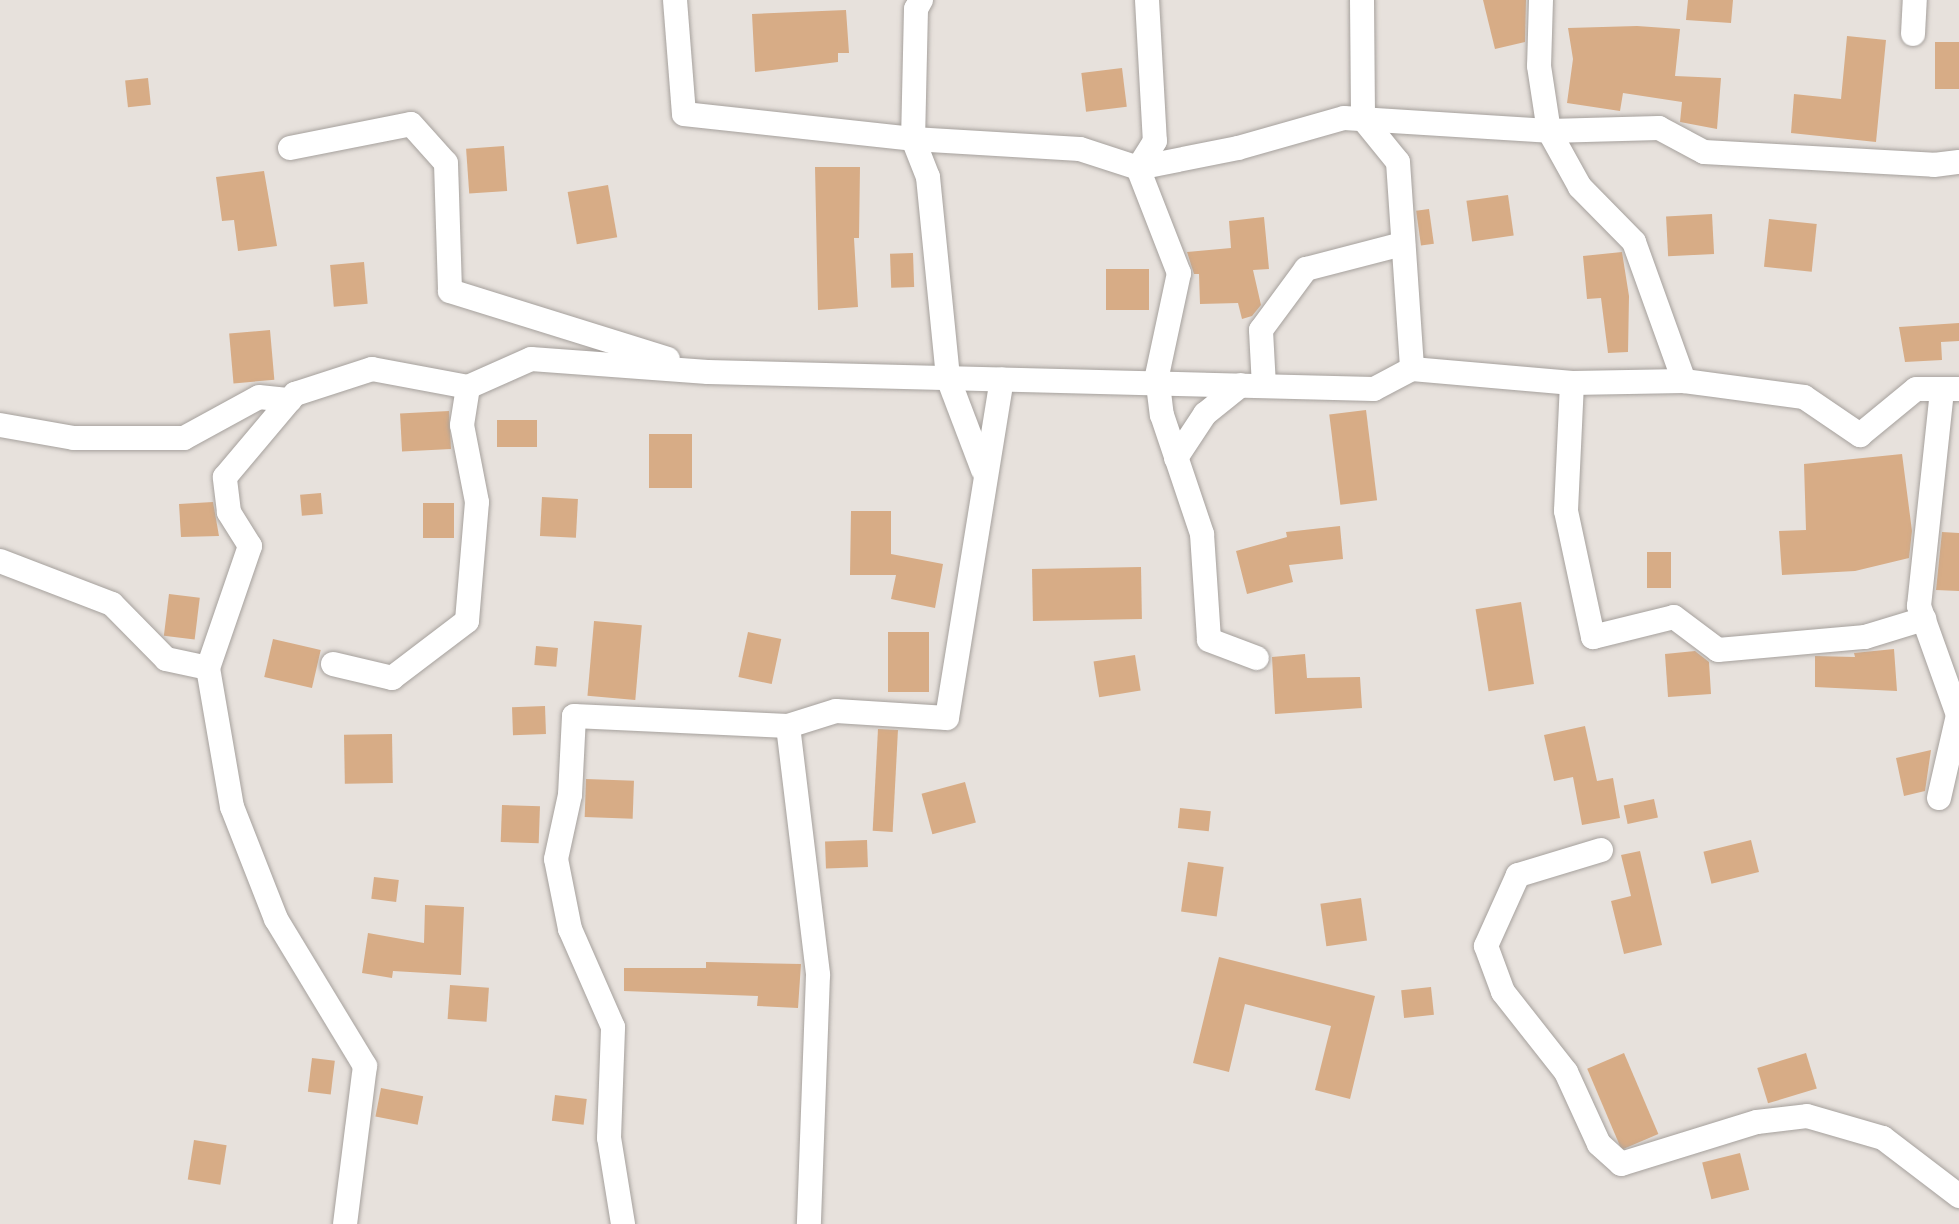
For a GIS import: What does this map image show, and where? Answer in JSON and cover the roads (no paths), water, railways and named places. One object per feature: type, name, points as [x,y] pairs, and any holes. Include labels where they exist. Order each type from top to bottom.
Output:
[{"type":"street","points":[[675,0],[684,114],[913,139],[1080,149],[1138,168],[1238,148],[1344,118],[1549,131],[1659,128],[1704,152],[1934,165],[1959,162]]},
{"type":"street","points":[[921,0],[916,9],[913,139],[928,177],[948,378],[984,472]]},
{"type":"street","points":[[1138,168],[1155,141],[1147,0]]},
{"type":"street","points":[[1362,0],[1363,119],[1398,162],[1412,369]]},
{"type":"street","points":[[1541,0],[1539,66],[1549,131],[1580,187],[1634,242],[1684,381]]},
{"type":"street","points":[[1913,34],[1915,0]]},
{"type":"street","points":[[290,148],[411,124],[446,163],[450,291],[708,372]]},
{"type":"street","points":[[1138,168],[1179,273],[1158,383],[1176,458],[1202,534],[1209,640],[1257,658]]},
{"type":"street","points":[[1253,385],[1261,330],[1306,269],[1403,244]]},
{"type":"street","points":[[0,425],[74,438],[184,438],[259,397],[290,400],[372,369],[468,387],[531,359],[708,372],[1374,389],[1412,369],[1572,383],[1684,381],[1804,397],[1860,435],[1916,389],[1951,389],[1919,606],[1958,715],[1939,798]]},
{"type":"street","points":[[623,1224],[609,1138],[613,1027],[570,929],[556,859],[570,795],[574,716],[788,726],[836,711],[947,718],[984,472],[1002,379]]},
{"type":"street","points":[[1572,383],[1566,511],[1593,637],[1674,617],[1718,650],[1865,637],[1924,619]]},
{"type":"street","points":[[1176,458],[1205,414],[1253,385]]},
{"type":"street","points":[[333,664],[392,678],[467,621],[477,502],[462,425],[468,387]]},
{"type":"street","points":[[290,400],[225,477],[229,512],[250,546],[208,668],[232,807],[276,919],[365,1066],[345,1224]]},
{"type":"street","points":[[0,561],[112,604],[166,659],[208,668]]},
{"type":"street","points":[[788,726],[818,975],[809,1224]]},
{"type":"street","points":[[1601,850],[1518,875],[1486,946],[1503,992],[1566,1072],[1599,1144],[1621,1164],[1757,1122],[1807,1116],[1883,1138],[1959,1196]]}]
